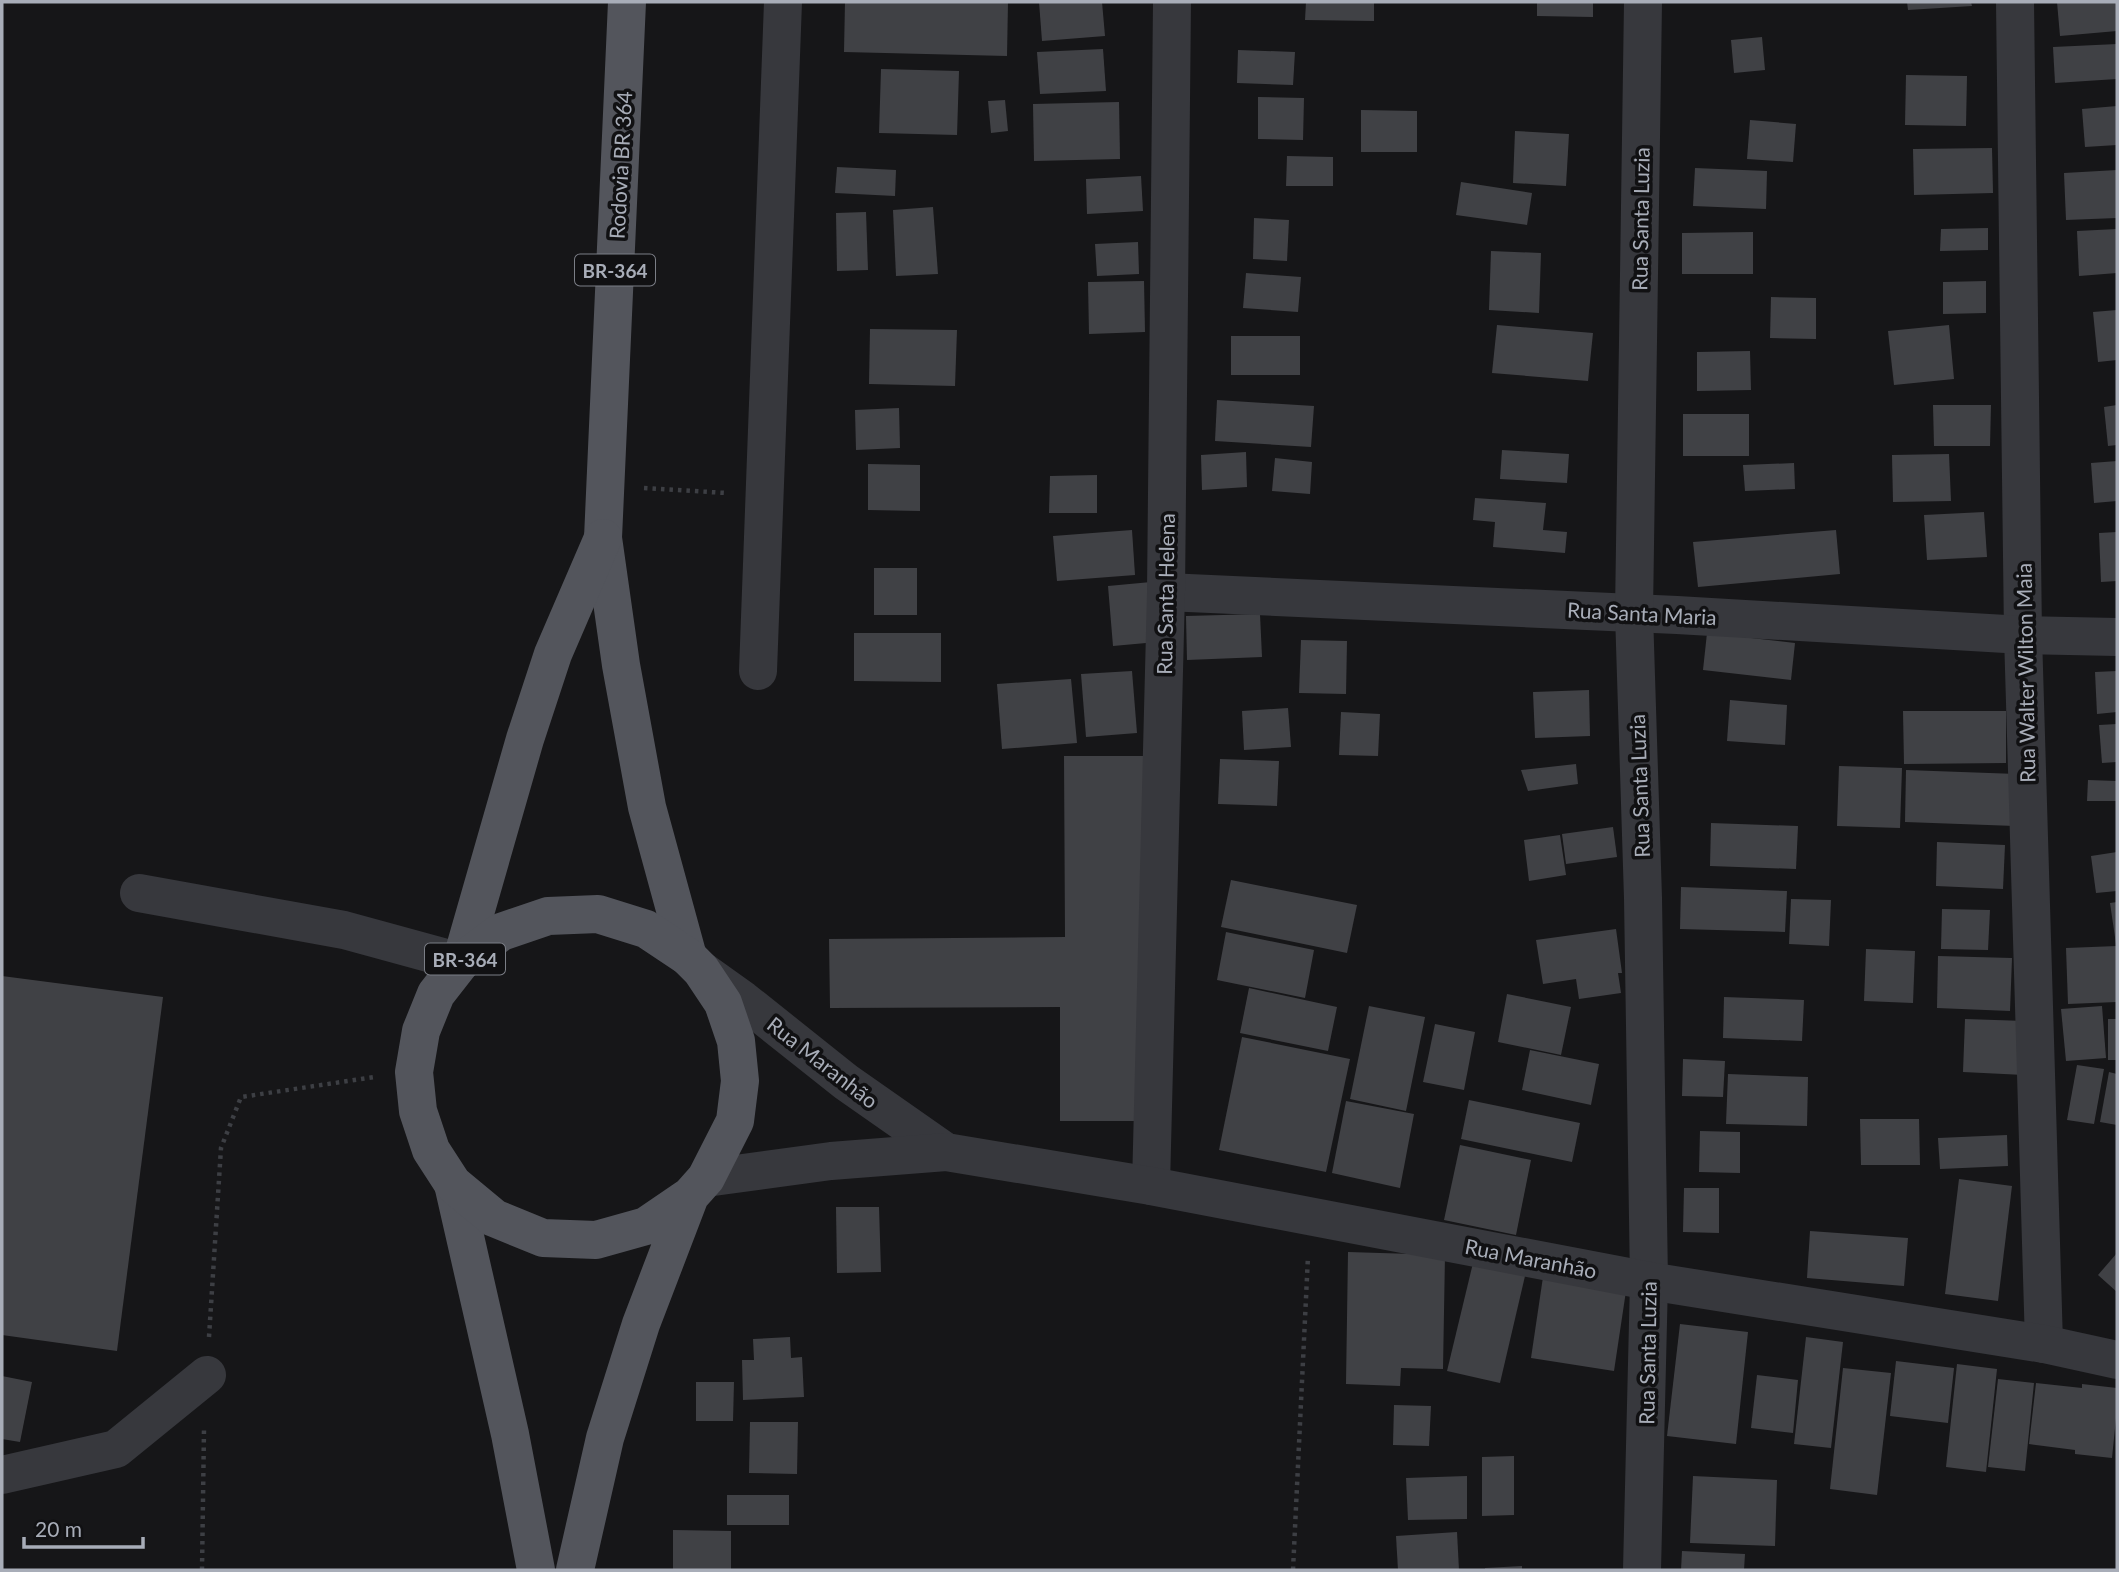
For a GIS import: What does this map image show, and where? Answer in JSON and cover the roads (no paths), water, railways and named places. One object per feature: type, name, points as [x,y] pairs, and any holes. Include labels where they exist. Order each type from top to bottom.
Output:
[{"type":"main road","name":"Rodovia BR 364","points":[[603,538],[627,2]]},
{"type":"main road","name":"BR-364","points":[[461,962],[525,739],[553,654],[603,538]]},
{"type":"main road","name":"BR-364","points":[[603,538],[621,665],[647,807],[694,963]]},
{"type":"main road","name":"BR-364","points":[[575,1570],[609,1426],[641,1324],[698,1187],[735,1121],[740,1081],[736,1041],[723,1003],[694,963],[646,929],[598,914],[548,916],[501,932],[461,962],[436,994],[421,1031],[414,1072],[418,1111],[431,1150],[453,1184],[494,1219],[543,1238],[596,1240],[646,1226],[698,1187]]},
{"type":"main road","name":"BR-364","points":[[453,1184],[510,1434],[536,1570]]},
{"type":"street","points":[[758,671],[783,2]]},
{"type":"street","name":"Rua Santa Helena","points":[[1151,1185],[1166,592],[1172,2]]},
{"type":"street","name":"Rua Santa Luzia","points":[[1642,1570],[1649,1281],[1643,898],[1634,613],[1643,2]]},
{"type":"street","name":"Rua Walter Wilton Maia","points":[[2015,2],[2023,635],[2043,1344]]},
{"type":"street","name":"Rua Santa Maria","points":[[1166,592],[1634,613],[2023,635],[2117,637]]},
{"type":"street","points":[[139,893],[344,930],[461,962]]},
{"type":"street","name":"Rua Maranhão","points":[[694,963],[846,1082],[946,1152]]},
{"type":"street","name":"Rua Maranhão","points":[[698,1187],[831,1161],[946,1152],[1151,1185],[1649,1281],[2043,1344],[2117,1360]]},
{"type":"street","points":[[2,1475],[116,1449],[207,1375]]}]
